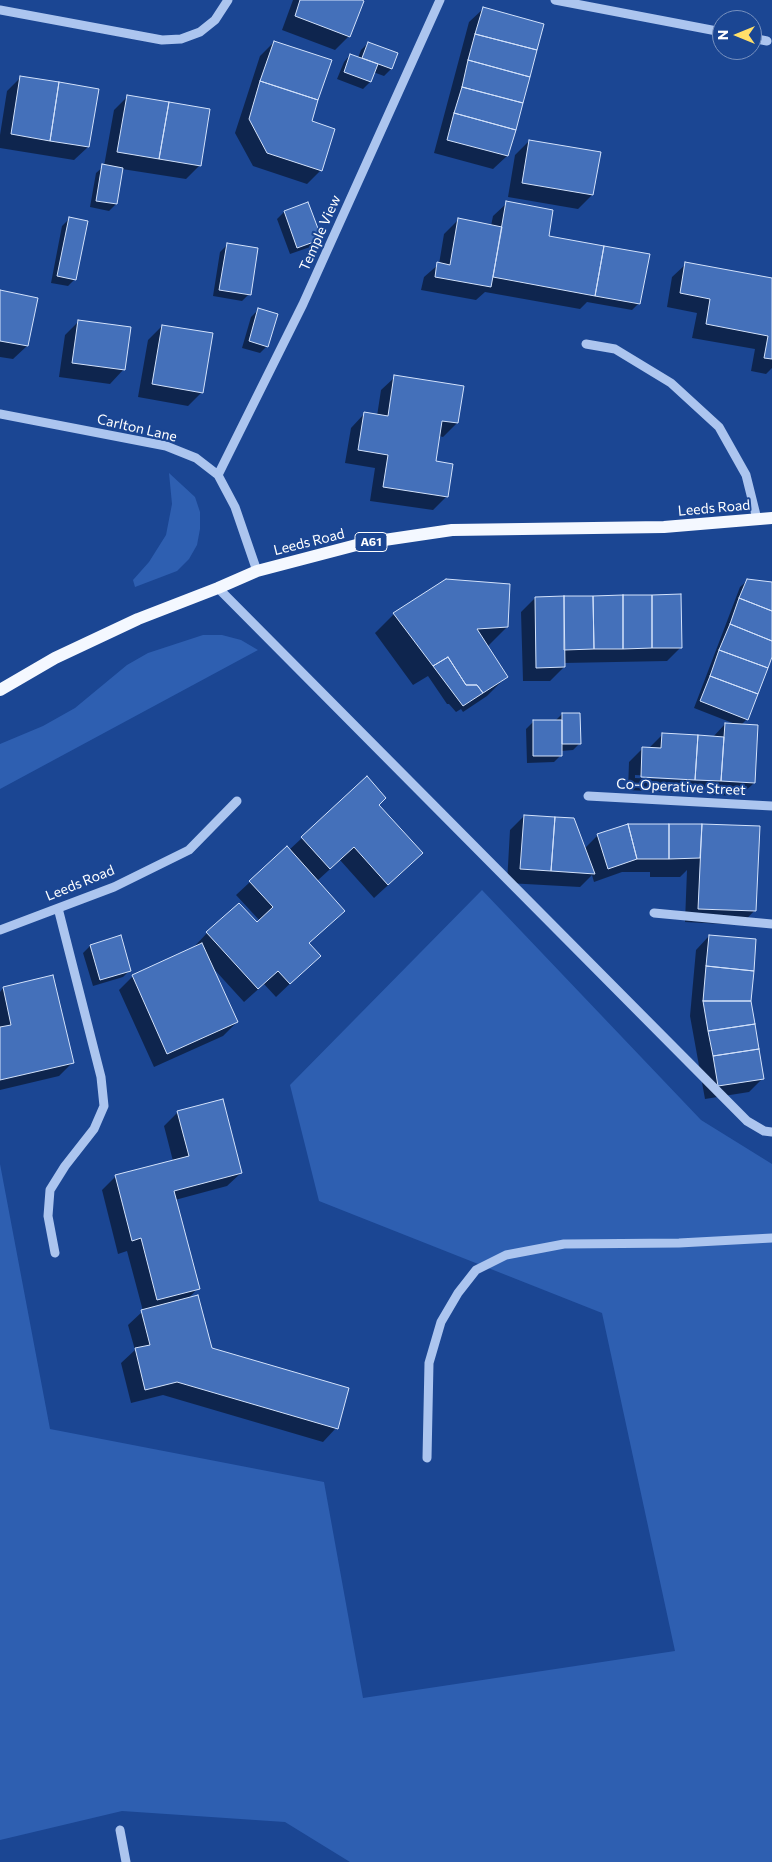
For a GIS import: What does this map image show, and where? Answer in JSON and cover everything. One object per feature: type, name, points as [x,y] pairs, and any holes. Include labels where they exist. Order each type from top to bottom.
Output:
[{"type":"main road","name":"Leeds Road","points":[[0,690],[55,658],[138,619],[256,571],[364,543],[452,530],[664,527],[772,518]]},
{"type":"street","points":[[0,10],[162,40],[181,39],[200,32],[215,20],[228,0]]},
{"type":"street","name":"Temple View","points":[[218,474],[303,304],[440,0]]},
{"type":"street","points":[[555,0],[712,30]]},
{"type":"street","points":[[762,40],[767,41]]},
{"type":"street","points":[[586,344],[615,349],[671,383],[719,427],[746,475],[757,520]]},
{"type":"street","name":"Carlton Lane","points":[[0,414],[166,446],[196,458],[218,474],[235,507],[256,571]]},
{"type":"street","points":[[218,588],[747,1121],[764,1131],[772,1132]]},
{"type":"street","name":"Co-Operative Street","points":[[588,796],[772,806]]},
{"type":"street","name":"Leeds Road","points":[[0,930],[114,887],[189,850],[237,801]]},
{"type":"street","points":[[55,1253],[48,1216],[50,1190],[65,1166],[94,1129],[104,1106],[101,1077],[58,908]]},
{"type":"street","points":[[654,913],[772,924]]},
{"type":"street","points":[[427,1458],[429,1363],[441,1322],[458,1293],[476,1270],[506,1255],[564,1244],[679,1243],[772,1238]]},
{"type":"street","points":[[120,1830],[126,1862]]},
{"type":"shaded area","points":[[169,473],[195,497],[200,512],[200,529],[197,545],[189,559],[177,571],[135,587],[133,580],[149,562],[166,535],[172,504]]},
{"type":"shaded area","points":[[203,635],[222,635],[241,640],[258,650],[0,789],[0,744],[43,726],[75,708],[127,665],[148,653]]},
{"type":"shaded area","points":[[482,890],[701,1120],[772,1164],[772,1862],[350,1862],[285,1822],[122,1811],[0,1840],[0,1164],[50,1429],[324,1482],[363,1698],[675,1651],[602,1313],[319,1201],[290,1085]]},
{"type":"building","points":[[300,0],[364,1],[350,37],[295,16]]},
{"type":"building","points":[[483,7],[544,24],[537,50],[475,34]]},
{"type":"building","points":[[475,34],[537,50],[530,77],[468,60]]},
{"type":"building","points":[[274,41],[332,60],[318,100],[260,81]]},
{"type":"building","points":[[368,42],[398,53],[392,69],[362,58]]},
{"type":"building","points":[[350,54],[378,64],[371,82],[344,72]]},
{"type":"building","points":[[468,60],[530,77],[523,103],[462,87]]},
{"type":"building","points":[[20,76],[59,82],[50,141],[11,134]]},
{"type":"building","points":[[260,81],[318,100],[312,121],[335,129],[322,171],[267,153],[249,119]]},
{"type":"building","points":[[59,82],[99,89],[89,147],[50,141]]},
{"type":"building","points":[[462,87],[523,103],[516,130],[454,113]]},
{"type":"building","points":[[127,95],[169,102],[159,159],[117,152]]},
{"type":"building","points":[[169,102],[210,109],[201,166],[159,159]]},
{"type":"building","points":[[454,113],[516,130],[508,156],[447,140]]},
{"type":"building","points":[[529,140],[601,152],[593,195],[522,183]]},
{"type":"building","points":[[102,164],[123,168],[117,204],[96,201]]},
{"type":"building","points":[[506,201],[553,210],[549,236],[604,246],[595,296],[493,277]]},
{"type":"building","points":[[308,202],[322,239],[297,248],[284,211]]},
{"type":"building","points":[[69,217],[88,221],[76,280],[57,276]]},
{"type":"building","points":[[458,218],[502,227],[491,287],[435,277],[437,262],[450,265]]},
{"type":"building","points":[[227,243],[258,248],[251,295],[219,290]]},
{"type":"building","points":[[604,246],[650,254],[640,304],[595,296]]},
{"type":"building","points":[[685,262],[772,278],[772,359],[764,358],[768,336],[706,324],[710,299],[680,293]]},
{"type":"building","points":[[0,290],[38,298],[28,346],[0,341]]},
{"type":"building","points":[[258,308],[278,314],[268,347],[249,341]]},
{"type":"building","points":[[78,320],[131,327],[125,370],[72,363]]},
{"type":"building","points":[[162,325],[213,333],[203,393],[152,384]]},
{"type":"building","points":[[394,375],[464,386],[458,423],[442,421],[436,461],[453,464],[448,497],[383,487],[388,455],[358,450],[364,412],[388,416]]},
{"type":"building","points":[[446,579],[510,584],[508,627],[477,629],[508,677],[483,693],[477,685],[466,685],[448,657],[433,666],[393,613]]},
{"type":"building","points":[[747,579],[772,582],[772,611],[739,598]]},
{"type":"building","points":[[681,594],[682,648],[652,648],[652,595]]},
{"type":"building","points":[[623,595],[623,649],[594,649],[593,596]]},
{"type":"building","points":[[623,595],[652,595],[652,648],[623,649]]},
{"type":"building","points":[[564,596],[565,667],[536,668],[535,597]]},
{"type":"building","points":[[564,596],[593,596],[594,649],[564,650]]},
{"type":"building","points":[[739,598],[772,611],[772,641],[730,624]]},
{"type":"building","points":[[730,624],[772,641],[772,657],[768,668],[719,650]]},
{"type":"building","points":[[719,650],[768,668],[758,694],[710,676]]},
{"type":"building","points":[[448,657],[466,685],[477,685],[483,693],[463,706],[433,666]]},
{"type":"building","points":[[710,676],[758,694],[748,720],[700,701]]},
{"type":"building","points":[[562,713],[580,713],[581,744],[562,744]]},
{"type":"building","points":[[533,720],[562,720],[562,756],[533,756]]},
{"type":"building","points":[[725,723],[758,725],[755,783],[721,781]]},
{"type":"building","points":[[662,733],[698,735],[695,780],[641,777],[642,747],[661,748]]},
{"type":"building","points":[[698,735],[724,737],[721,781],[695,780]]},
{"type":"building","points":[[367,776],[386,798],[379,805],[423,853],[388,885],[354,847],[330,869],[301,837]]},
{"type":"building","points":[[524,815],[555,817],[551,871],[520,869]]},
{"type":"building","points":[[555,817],[574,818],[595,874],[551,871]]},
{"type":"building","points":[[628,824],[669,824],[669,859],[637,859]]},
{"type":"building","points":[[628,824],[637,859],[608,869],[597,834]]},
{"type":"building","points":[[669,824],[702,824],[700,858],[669,859]]},
{"type":"building","points":[[702,824],[760,826],[756,911],[698,909]]},
{"type":"building","points":[[287,846],[345,911],[309,943],[321,956],[290,984],[278,971],[258,989],[206,932],[239,903],[257,922],[273,907],[249,881]]},
{"type":"building","points":[[121,935],[131,971],[100,980],[90,945]]},
{"type":"building","points":[[709,935],[756,939],[754,971],[706,966]]},
{"type":"building","points":[[202,943],[238,1022],[167,1054],[132,975]]},
{"type":"building","points":[[706,966],[754,971],[751,1001],[703,1001]]},
{"type":"building","points":[[53,975],[74,1063],[0,1080],[0,1027],[11,1025],[3,987]]},
{"type":"building","points":[[703,1001],[751,1001],[755,1024],[708,1031]]},
{"type":"building","points":[[755,1024],[759,1049],[713,1056],[708,1031]]},
{"type":"building","points":[[759,1049],[764,1079],[718,1086],[713,1056]]},
{"type":"building","points":[[223,1099],[242,1173],[174,1191],[200,1289],[157,1300],[141,1238],[132,1241],[115,1175],[189,1156],[177,1111]]},
{"type":"building","points":[[198,1295],[212,1348],[349,1388],[338,1429],[177,1382],[145,1390],[135,1348],[150,1345],[141,1310]]}]
